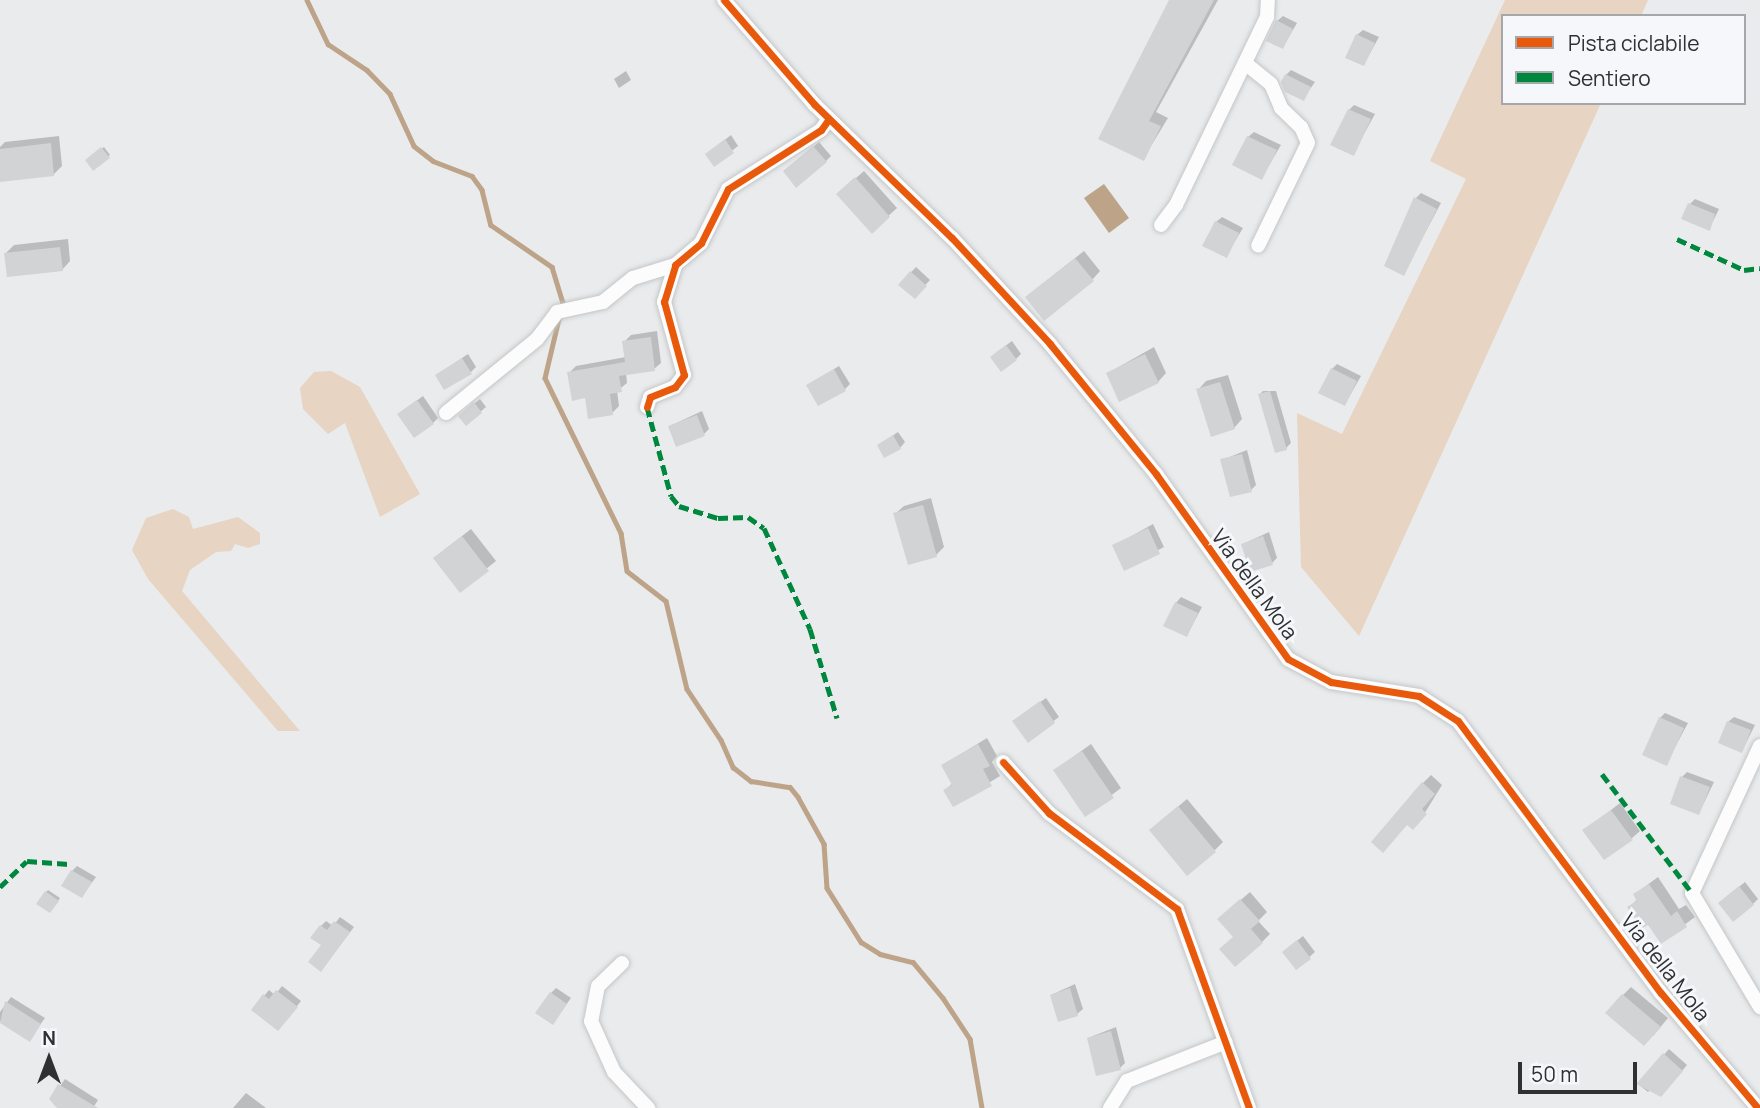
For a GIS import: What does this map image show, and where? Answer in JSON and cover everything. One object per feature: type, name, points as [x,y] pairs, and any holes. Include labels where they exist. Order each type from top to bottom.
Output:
[{"type":"street","name":"Via della Mola","points":[[724,0],[828,120],[944,230],[1050,344],[1156,474],[1288,659],[1320,679],[1402,691],[1453,716],[1661,993],[1758,1108]]},
{"type":"street","points":[[1161,225],[1176,205],[1267,17],[1268,0]]},
{"type":"street","points":[[1245,63],[1264,75],[1281,108],[1301,127],[1308,143],[1258,246]]},
{"type":"street","points":[[446,413],[537,339],[563,310],[603,302],[633,278],[675,265],[701,243],[728,189],[821,130],[828,120]]},
{"type":"street","points":[[647,407],[650,397],[675,387],[684,375],[664,302],[675,265]]},
{"type":"street","points":[[1760,746],[1692,892],[1760,1007]]},
{"type":"street","points":[[1003,762],[1049,813],[1175,907],[1249,1108]]},
{"type":"street","points":[[622,963],[609,971],[598,986],[591,1021],[614,1072],[648,1108]]},
{"type":"street","points":[[1110,1108],[1127,1081],[1226,1041]]},
{"type":"shaded area","points":[[1505,0],[1648,0],[1642,14],[1501,14],[1501,105],[1600,105],[1359,636],[1301,567],[1297,413],[1342,434],[1466,179],[1430,161]]},
{"type":"shaded area","points":[[1104,184],[1129,218],[1109,233],[1084,198]]},
{"type":"shaded area","points":[[331,371],[360,387],[420,494],[380,517],[345,423],[328,434],[303,409],[300,388],[314,372]]},
{"type":"shaded area","points":[[173,509],[189,517],[193,529],[238,517],[260,533],[260,544],[248,548],[235,544],[231,551],[216,552],[190,570],[182,591],[300,731],[278,731],[148,579],[132,550],[146,518]]},
{"type":"building","points":[[1169,0],[1214,0],[1149,121],[1161,126],[1144,161],[1098,139]]},
{"type":"building","points":[[1276,20],[1293,29],[1283,49],[1266,41]]},
{"type":"building","points":[[1356,34],[1375,43],[1364,66],[1345,58]]},
{"type":"building","points":[[1285,74],[1311,87],[1304,101],[1285,92],[1281,82]]},
{"type":"building","points":[[1348,109],[1371,119],[1354,156],[1330,145]]},
{"type":"building","points":[[1247,136],[1277,150],[1262,180],[1232,165]]},
{"type":"building","points":[[725,139],[734,153],[714,167],[705,154]]},
{"type":"building","points":[[51,143],[54,176],[0,182],[0,149]]},
{"type":"building","points":[[813,146],[827,162],[796,188],[783,171]]},
{"type":"building","points":[[101,147],[110,158],[93,171],[85,160]]},
{"type":"building","points":[[855,177],[890,217],[872,234],[836,194]]},
{"type":"building","points":[[1414,197],[1437,209],[1404,276],[1384,266]]},
{"type":"building","points":[[1688,203],[1715,214],[1710,231],[1681,219]]},
{"type":"building","points":[[1215,221],[1239,233],[1227,258],[1202,246]]},
{"type":"building","points":[[60,247],[63,271],[7,277],[4,253]]},
{"type":"building","points":[[1075,258],[1094,281],[1044,321],[1025,297]]},
{"type":"building","points":[[910,271],[927,286],[915,299],[898,285]]},
{"type":"building","points":[[651,337],[655,371],[619,376],[622,392],[610,394],[613,415],[588,419],[585,398],[572,401],[567,372],[625,362],[622,341]]},
{"type":"building","points":[[1006,345],[1017,360],[1001,372],[990,357]]},
{"type":"building","points":[[1145,354],[1159,383],[1119,402],[1106,373]]},
{"type":"building","points":[[462,358],[472,374],[444,390],[435,375]]},
{"type":"building","points":[[1331,368],[1357,381],[1345,406],[1318,393]]},
{"type":"building","points":[[834,369],[846,391],[818,406],[806,385]]},
{"type":"building","points":[[1220,382],[1235,429],[1211,437],[1196,389]]},
{"type":"building","points":[[1270,391],[1287,450],[1275,453],[1258,394]]},
{"type":"building","points":[[417,400],[434,424],[414,438],[397,414]]},
{"type":"building","points":[[474,402],[482,413],[466,426],[458,416]]},
{"type":"building","points":[[697,415],[705,436],[676,447],[668,426]]},
{"type":"building","points":[[893,435],[901,449],[884,458],[877,445]]},
{"type":"building","points":[[1242,454],[1252,492],[1230,497],[1220,459]]},
{"type":"building","points":[[923,505],[937,557],[908,565],[893,513]]},
{"type":"building","points":[[1148,528],[1160,554],[1124,571],[1112,545]]},
{"type":"building","points":[[462,536],[489,571],[460,593],[433,558]]},
{"type":"building","points":[[1263,536],[1273,565],[1250,572],[1241,544]]},
{"type":"building","points":[[1175,602],[1198,613],[1187,637],[1163,626]]},
{"type":"building","points":[[1040,701],[1055,723],[1028,743],[1012,721]]},
{"type":"building","points":[[1659,717],[1684,728],[1667,766],[1642,755]]},
{"type":"building","points":[[1727,721],[1751,730],[1742,753],[1718,743]]},
{"type":"building","points":[[978,744],[990,766],[983,769],[992,786],[953,807],[943,790],[952,785],[941,765]]},
{"type":"building","points":[[1082,751],[1114,798],[1085,817],[1053,770]]},
{"type":"building","points":[[1680,776],[1710,787],[1699,815],[1670,804]]},
{"type":"building","points":[[1422,782],[1435,794],[1422,809],[1427,814],[1413,830],[1407,825],[1383,853],[1371,842]]},
{"type":"building","points":[[1178,806],[1216,852],[1187,876],[1149,830]]},
{"type":"building","points":[[1611,810],[1633,840],[1604,860],[1582,830]]},
{"type":"building","points":[[71,870],[92,882],[82,898],[61,886]]},
{"type":"building","points":[[1649,884],[1671,916],[1677,911],[1687,927],[1661,944],[1648,925],[1641,929],[1627,907],[1637,901],[1633,894]]},
{"type":"building","points":[[1739,886],[1754,905],[1733,922],[1718,903]]},
{"type":"building","points":[[45,891],[59,901],[50,913],[36,904]]},
{"type":"building","points":[[1240,899],[1260,921],[1251,929],[1263,943],[1235,967],[1219,949],[1233,937],[1217,919]]},
{"type":"building","points":[[334,921],[350,932],[321,972],[308,962],[321,945],[310,938],[320,925],[327,930]]},
{"type":"building","points":[[1297,940],[1311,959],[1296,970],[1282,952]]},
{"type":"building","points":[[1070,988],[1078,1016],[1058,1022],[1050,995]]},
{"type":"building","points":[[276,990],[298,1007],[278,1031],[251,1010],[263,994],[269,999]]},
{"type":"building","points":[[550,992],[567,1004],[553,1025],[535,1013]]},
{"type":"building","points":[[1622,994],[1661,1027],[1644,1046],[1605,1013]]},
{"type":"building","points":[[5,1001],[41,1024],[30,1042],[0,1023]]},
{"type":"building","points":[[1111,1031],[1121,1070],[1096,1076],[1087,1038]]},
{"type":"building","points":[[1663,1053],[1683,1071],[1661,1097],[1636,1084]]},
{"type":"building","points":[[58,1084],[98,1108],[57,1108],[49,1099]]},
{"type":"waterway","points":[[307,0],[328,44],[367,70],[390,94],[414,146],[433,161],[472,176],[482,190],[491,225],[552,267],[563,302],[545,378],[621,533],[627,571],[666,601],[687,689],[721,740],[733,767],[751,781],[790,787],[798,797],[824,844],[827,888],[861,942],[880,954],[913,962],[943,998],[970,1039],[982,1108]]},
{"type":"marked path","points":[[1677,239],[1744,270],[1760,268]]},
{"type":"marked path","points":[[647,407],[671,496],[679,506],[718,518],[748,517],[764,528],[810,629],[837,718]]},
{"type":"marked path","points":[[1602,774],[1692,893]]},
{"type":"marked path","points":[[0,887],[27,861],[69,864]]},
{"type":"cycle path","points":[[724,0],[814,104],[952,238],[1050,344],[1156,474],[1288,659],[1331,682],[1419,696],[1458,721],[1661,993],[1758,1108]]},
{"type":"cycle path","points":[[647,407],[650,397],[675,387],[684,375],[664,302],[675,265],[701,243],[728,189],[821,130],[828,120]]},
{"type":"cycle path","points":[[1003,762],[1049,813],[1177,909],[1249,1108]]}]
